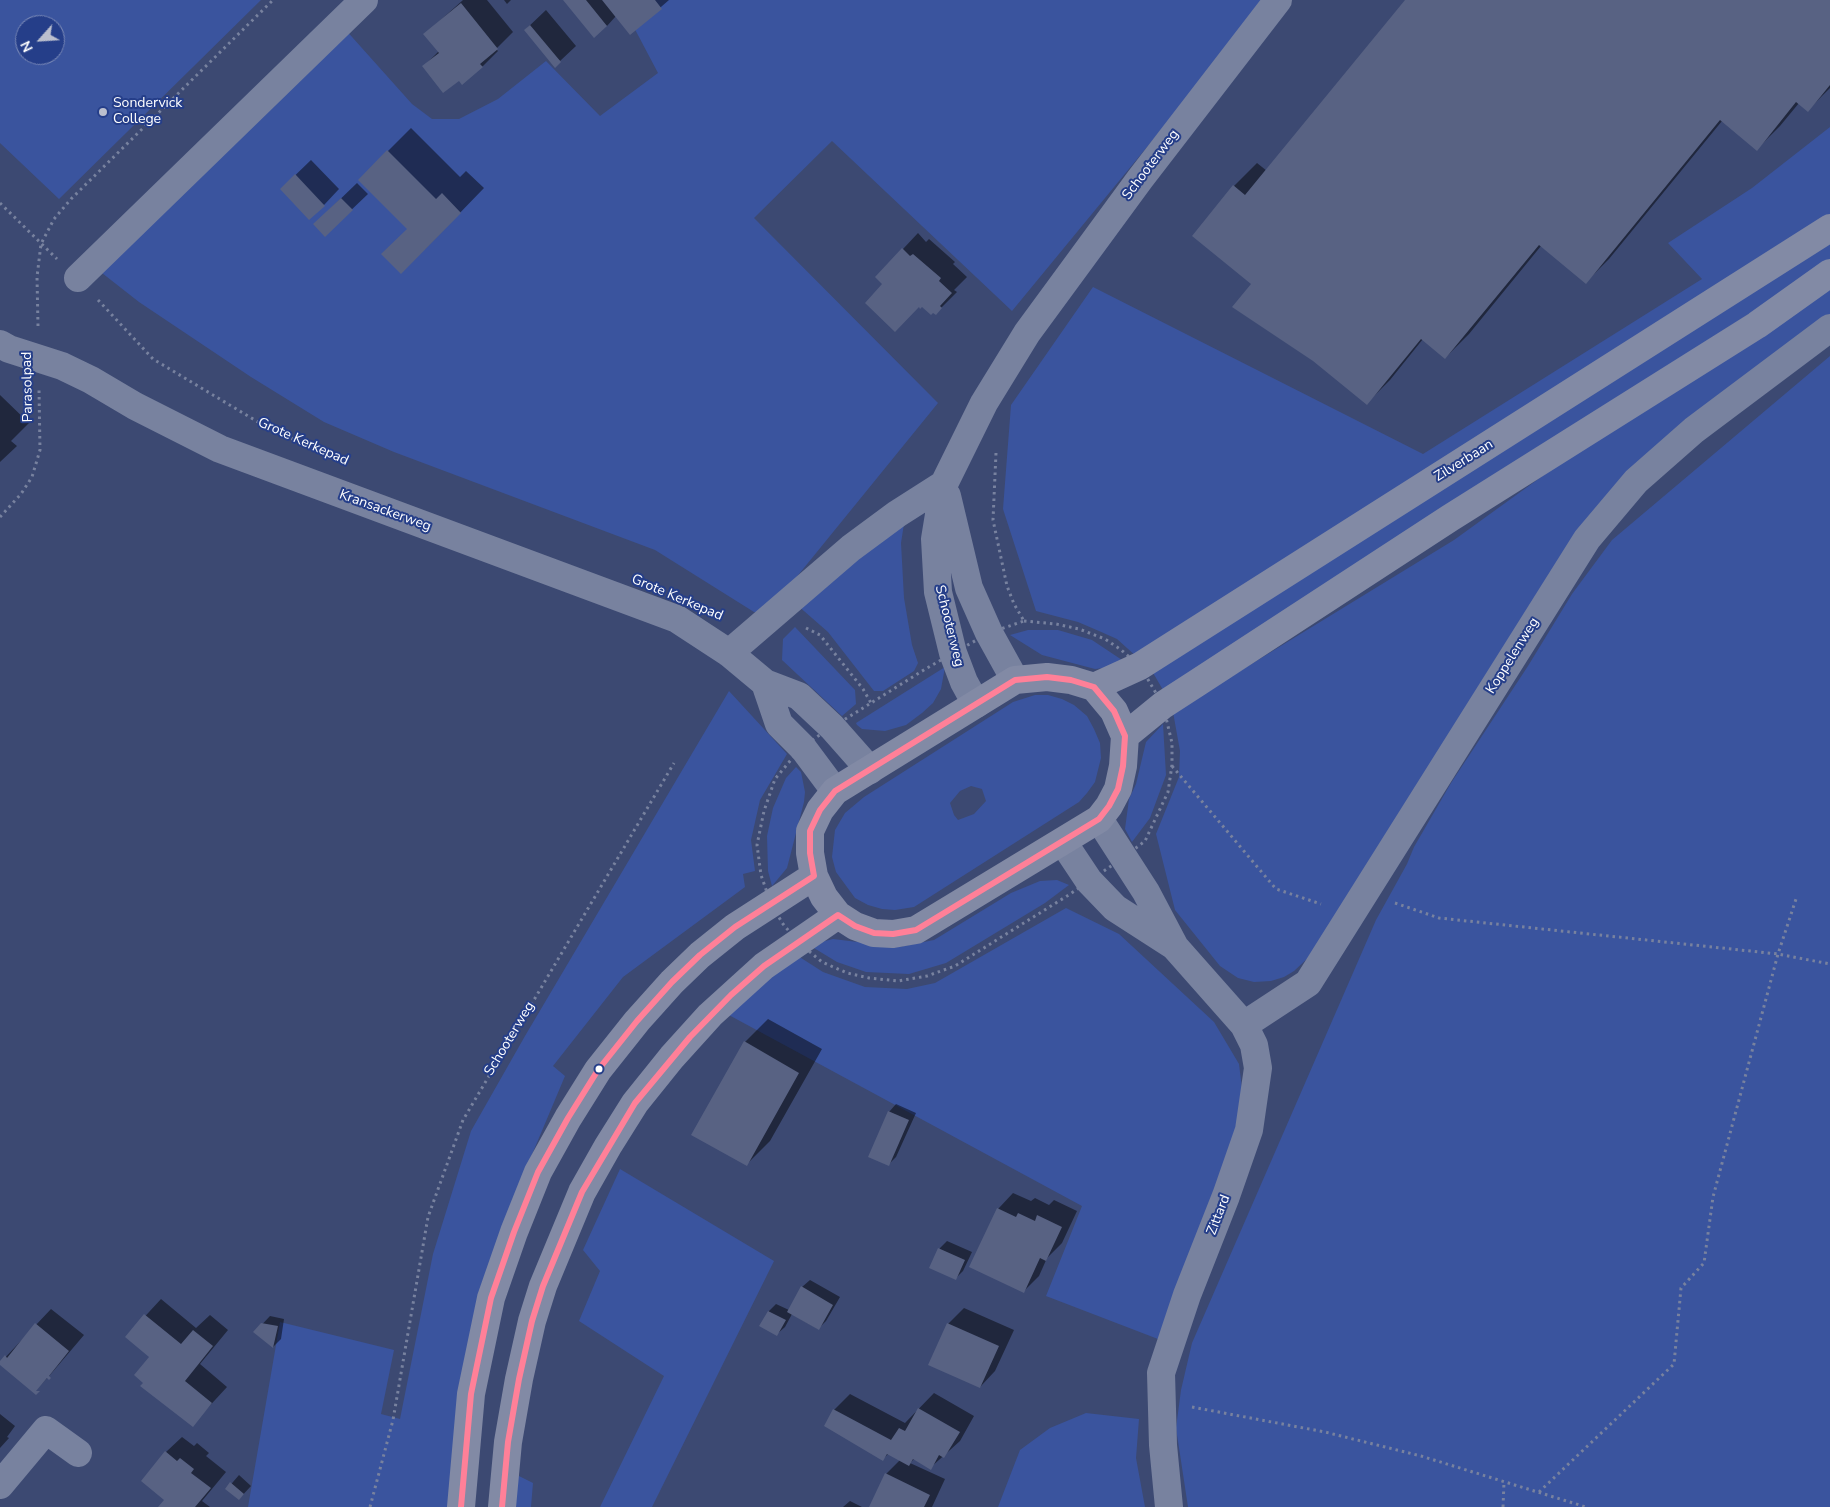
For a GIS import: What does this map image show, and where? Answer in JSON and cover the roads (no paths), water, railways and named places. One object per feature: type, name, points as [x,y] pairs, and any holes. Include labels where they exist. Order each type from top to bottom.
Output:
[{"type":"main road","name":"Zilverbaan","points":[[1094,687],[1140,666],[1830,228]]},
{"type":"main road","points":[[1125,736],[1163,705],[1450,518],[1757,325],[1830,273]]},
{"type":"main road","points":[[1047,678],[1071,680],[1094,687],[1114,711],[1125,736],[1123,766],[1118,788],[1109,806],[1099,819],[916,930],[894,934],[874,933],[855,926],[838,915],[824,897],[814,876],[810,852],[810,831],[820,810],[835,791],[1015,680],[1047,678]]},
{"type":"main road","points":[[461,1507],[471,1394],[491,1298],[514,1232],[538,1172],[568,1118],[598,1070],[637,1021],[672,982],[700,955],[735,928],[814,876]]},
{"type":"main road","points":[[502,1507],[508,1442],[518,1379],[532,1321],[543,1286],[582,1192],[608,1146],[635,1103],[672,1057],[710,1015],[764,966],[838,915]]},
{"type":"street","points":[[78,278],[364,0]]},
{"type":"street","name":"Schooterweg","points":[[976,704],[964,682],[953,653],[938,592],[935,539],[944,484],[984,403],[1032,326],[1140,179],[1278,0]]},
{"type":"street","name":"Koppelenweg","points":[[1244,1025],[1308,983],[1587,539],[1636,481],[1686,436],[1830,328]]},
{"type":"street","name":"Kransackerweg","points":[[0,344],[9,349],[62,366],[220,449],[677,619],[729,653],[765,683],[799,696],[832,727],[870,770]]},
{"type":"street","points":[[729,653],[851,548],[897,514],[944,484]]},
{"type":"street","name":"Schooterweg","points":[[944,484],[969,588],[989,632],[1015,680]]},
{"type":"street","points":[[765,683],[779,724],[803,748],[835,791]]},
{"type":"street","name":"Zittard","points":[[1099,819],[1146,892],[1175,947],[1244,1025],[1254,1045],[1258,1068],[1249,1130],[1161,1373],[1163,1445],[1170,1507]]},
{"type":"street","name":"Zittard","points":[[1063,842],[1089,880],[1115,908],[1175,947]]},
{"type":"street","points":[[0,1485],[46,1430],[78,1453]]},
{"type":"place","name":"Sondervick College","points":[[103,112]]}]
